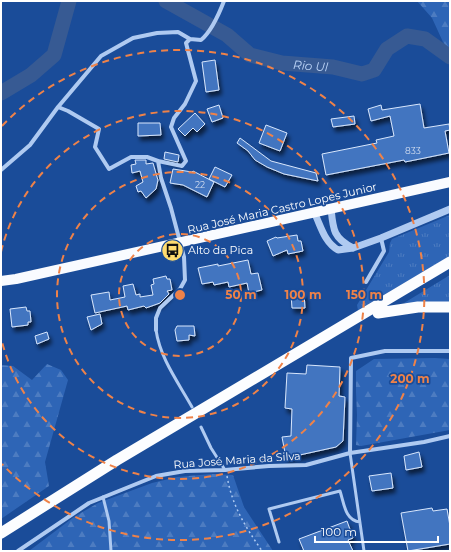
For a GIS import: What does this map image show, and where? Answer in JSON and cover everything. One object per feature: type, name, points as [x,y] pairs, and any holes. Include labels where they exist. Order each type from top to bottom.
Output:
[{"type":"highway","points":[[1,533],[117,460],[450,262]]},
{"type":"highway","points":[[1,540],[100,478],[450,270]]},
{"type":"highway","points":[[378,313],[418,307],[450,307]]},
{"type":"main road","name":"Rua José Maria Castro Lopes Junior","points":[[1,281],[180,243],[450,182]]},
{"type":"street","points":[[1,170],[30,146],[58,107],[101,56],[132,38],[157,33],[178,32],[190,39],[202,40],[207,36],[224,1]]},
{"type":"street","points":[[58,107],[68,111],[99,129],[95,147],[109,169],[131,157],[147,157],[182,166],[186,160],[171,127],[174,118],[184,104],[196,81],[186,43],[190,39]]},
{"type":"street","points":[[156,330],[156,318],[160,308],[180,289],[185,280],[184,258],[171,208],[161,178],[158,161]]},
{"type":"street","points":[[331,208],[336,236],[344,244],[353,248]]},
{"type":"street","points":[[314,212],[331,246],[338,250],[353,248],[381,238],[450,209]]},
{"type":"street","points":[[366,282],[384,251],[381,238]]},
{"type":"street","points":[[350,453],[351,358],[385,351],[450,351]]},
{"type":"street","name":"Rua José Maria da Silva","points":[[18,551],[89,503],[156,476],[184,471],[306,465],[350,453],[424,442],[450,436]]},
{"type":"lane","points":[[156,330],[158,342],[169,368],[192,407]]},
{"type":"lane","points":[[201,427],[211,448],[226,470]]},
{"type":"lane","points":[[350,453],[364,551]]},
{"type":"lane","points":[[279,542],[269,509],[340,491],[347,515],[354,522],[360,522]]},
{"type":"lane","points":[[103,497],[109,521],[111,551]]},
{"type":"path","points":[[226,470],[229,489],[243,523],[262,551]]},
{"type":"green space","points":[[417,1],[450,1],[450,51],[443,42],[432,18]]},
{"type":"green space","points":[[450,215],[450,256],[358,310],[357,305],[389,252],[392,239]]},
{"type":"green space","points":[[450,275],[450,303],[404,303]]},
{"type":"green space","points":[[374,359],[450,359],[450,430],[361,446],[356,445],[356,371]]},
{"type":"green space","points":[[47,364],[61,370],[68,380],[45,462],[49,486],[1,519],[1,365],[13,366],[32,380]]},
{"type":"green space","points":[[211,474],[233,475],[244,507],[273,551],[29,551],[74,517],[98,503],[152,483],[177,477]]},
{"type":"building","points":[[215,60],[219,90],[206,92],[202,62]]},
{"type":"building","points":[[420,104],[424,128],[449,124],[450,130],[445,131],[449,153],[326,175],[322,154],[377,143],[376,140],[394,136],[390,116],[371,121],[368,109],[381,105],[382,110]]},
{"type":"building","points":[[219,105],[223,118],[212,122],[207,109]]},
{"type":"building","points":[[195,113],[205,124],[197,132],[193,128],[185,136],[178,129]]},
{"type":"building","points":[[354,116],[355,124],[333,127],[331,119]]},
{"type":"building","points":[[138,123],[160,123],[161,135],[138,136]]},
{"type":"building","points":[[266,125],[287,133],[280,151],[259,143]]},
{"type":"building","points":[[240,138],[271,161],[316,173],[318,181],[284,174],[267,167],[255,160],[248,151],[237,143]]},
{"type":"building","points":[[165,152],[179,155],[178,162],[164,159]]},
{"type":"building","points":[[135,160],[146,160],[146,164],[153,163],[158,180],[156,189],[146,198],[141,191],[138,192],[136,186],[143,182],[140,171],[132,173],[131,165],[136,164]]},
{"type":"building","points":[[215,167],[232,175],[225,187],[209,179]]},
{"type":"building","points":[[173,169],[193,171],[214,182],[207,197],[183,185],[170,183]]},
{"type":"building","points":[[297,235],[298,241],[301,241],[303,251],[288,254],[287,250],[273,256],[267,241],[276,237]]},
{"type":"building","points":[[248,260],[251,274],[258,273],[262,290],[249,293],[247,283],[229,287],[228,282],[214,285],[213,282],[202,284],[198,268]]},
{"type":"building","points":[[166,276],[167,279],[170,279],[172,290],[167,291],[169,294],[160,303],[146,308],[144,306],[128,310],[127,306],[95,313],[91,295],[109,292],[110,300],[125,297],[123,286],[133,284],[136,295],[140,294],[140,297],[153,295],[151,285],[154,284],[153,279]]},
{"type":"building","points":[[304,293],[305,308],[292,308],[291,294]]},
{"type":"building","points":[[26,307],[27,311],[30,311],[31,322],[28,322],[28,325],[12,327],[10,309]]},
{"type":"building","points":[[100,314],[102,324],[91,330],[87,317]]},
{"type":"building","points":[[177,326],[194,326],[195,336],[189,335],[189,340],[177,341],[175,330]]},
{"type":"building","points":[[47,332],[49,339],[37,344],[35,336]]},
{"type":"building","points":[[307,365],[340,367],[339,396],[345,397],[343,441],[336,447],[286,458],[282,437],[291,436],[292,409],[285,408],[287,373],[306,374]]},
{"type":"building","points":[[419,452],[422,467],[406,470],[404,456]]},
{"type":"building","points":[[391,473],[393,488],[372,491],[369,476]]},
{"type":"building","points":[[432,508],[433,511],[447,509],[450,526],[450,544],[408,551],[401,513]]},
{"type":"building","points":[[347,521],[353,538],[348,540],[353,551],[304,551],[299,539]]},
{"type":"waterway","name":"Rio Ul","points":[[1,93],[31,75],[54,55],[69,1]]},
{"type":"waterway","name":"Rio Ul","points":[[166,1],[227,35],[250,55],[282,63],[333,67],[362,74],[374,70],[387,49],[407,36],[425,39],[450,57]]},
{"type":"place","name":"Alto da Pica","points":[[173,250]]}]
